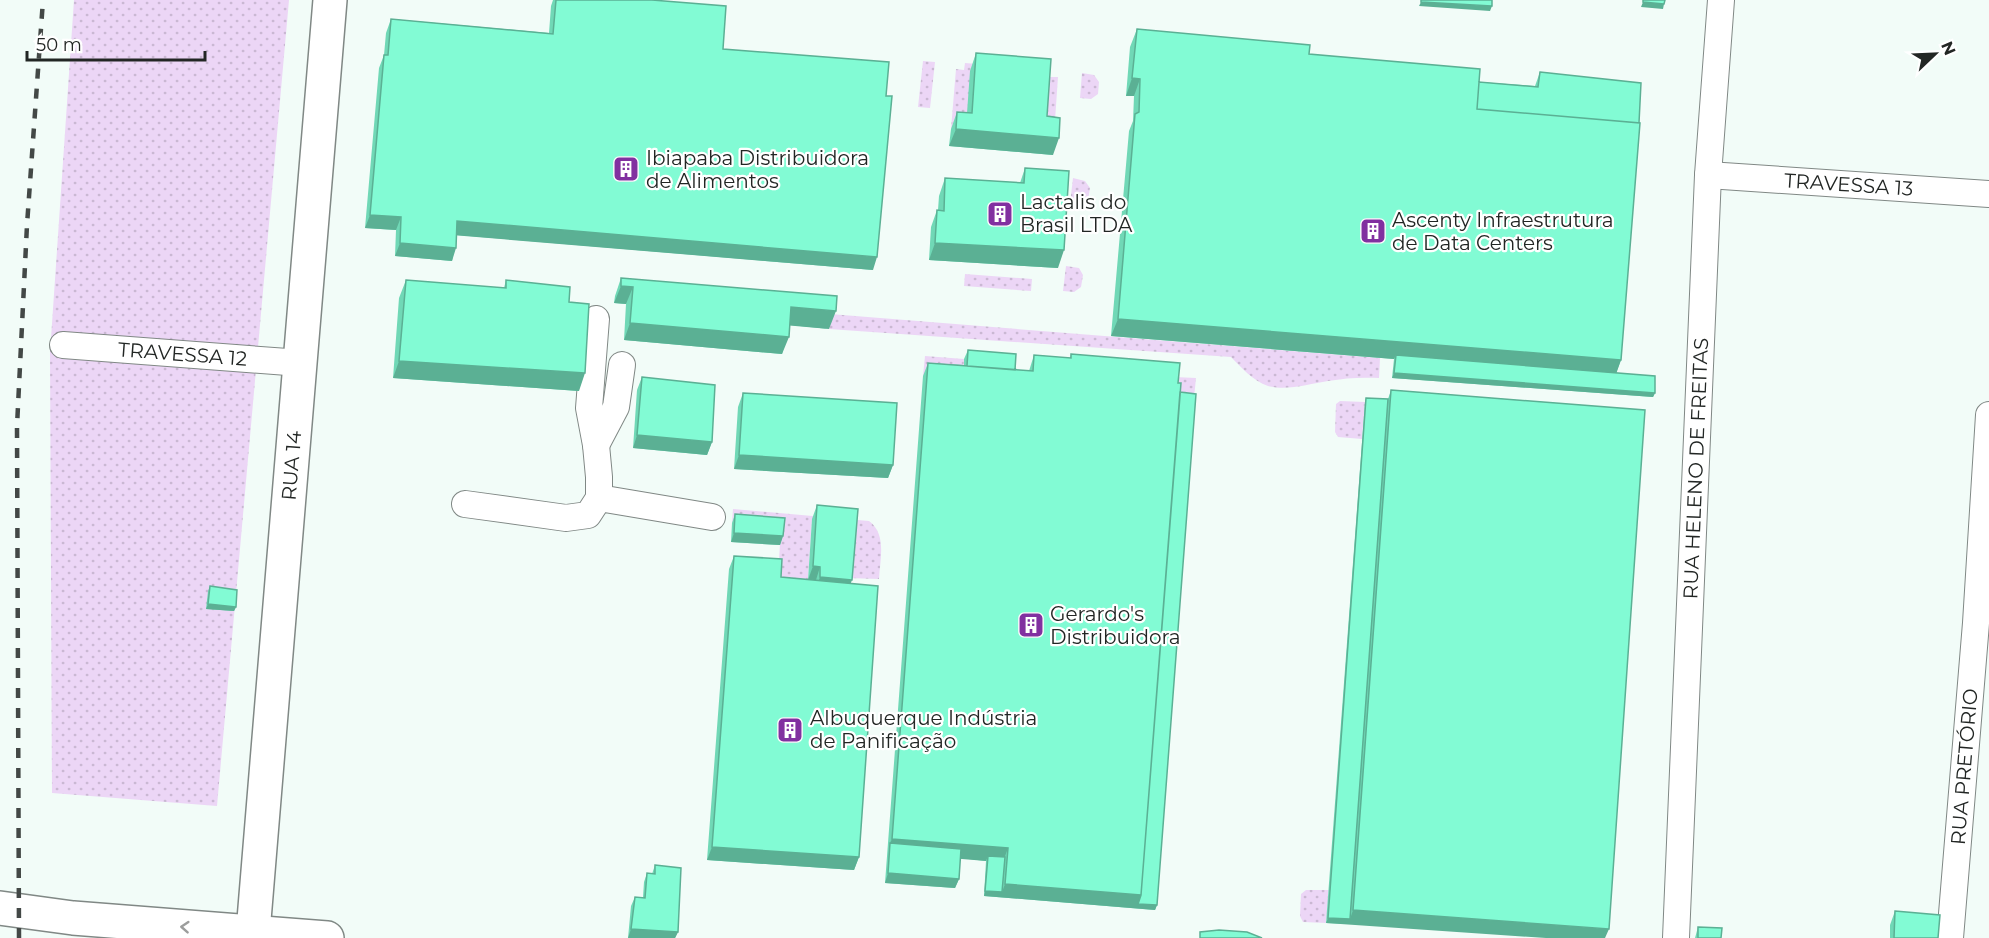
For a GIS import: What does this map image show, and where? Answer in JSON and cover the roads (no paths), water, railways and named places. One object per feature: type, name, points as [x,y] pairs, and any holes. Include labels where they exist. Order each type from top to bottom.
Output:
[{"type":"main road","name":"RUA 14","points":[[253,932],[330,0]]},
{"type":"main road","points":[[0,908],[73,918],[327,938]]},
{"type":"street","name":"RUA HELENO DE FREITAS","points":[[1676,938],[1708,175],[1721,0]]},
{"type":"street","name":"TRAVESSA 13","points":[[1708,175],[1989,194]]},
{"type":"street","points":[[465,504],[566,518],[588,514],[598,498],[599,477],[589,408],[596,319]]},
{"type":"street","name":"TRAVESSA 12","points":[[63,345],[301,363]]},
{"type":"street","points":[[596,446],[616,407],[622,365]]},
{"type":"street","name":"RUA PRETÓRIO","points":[[1950,938],[1982,624],[1989,415]]},
{"type":"street","points":[[598,498],[712,517]]},
{"type":"railway","points":[[19,938],[17,426],[27,225],[43,0]]},
{"type":"place","name":"Ibiapaba Distribuidora de Alimentos","points":[[626,169]]},
{"type":"place","name":"Lactalis do Brasil LTDA","points":[[1000,214]]},
{"type":"place","name":"Ascenty Infraestrutura de Data Centers","points":[[1373,231]]},
{"type":"place","name":"Gerardo's Distribuidora","points":[[1031,625]]},
{"type":"place","name":"Albuquerque Indústria de Panificação","points":[[790,730]]}]
